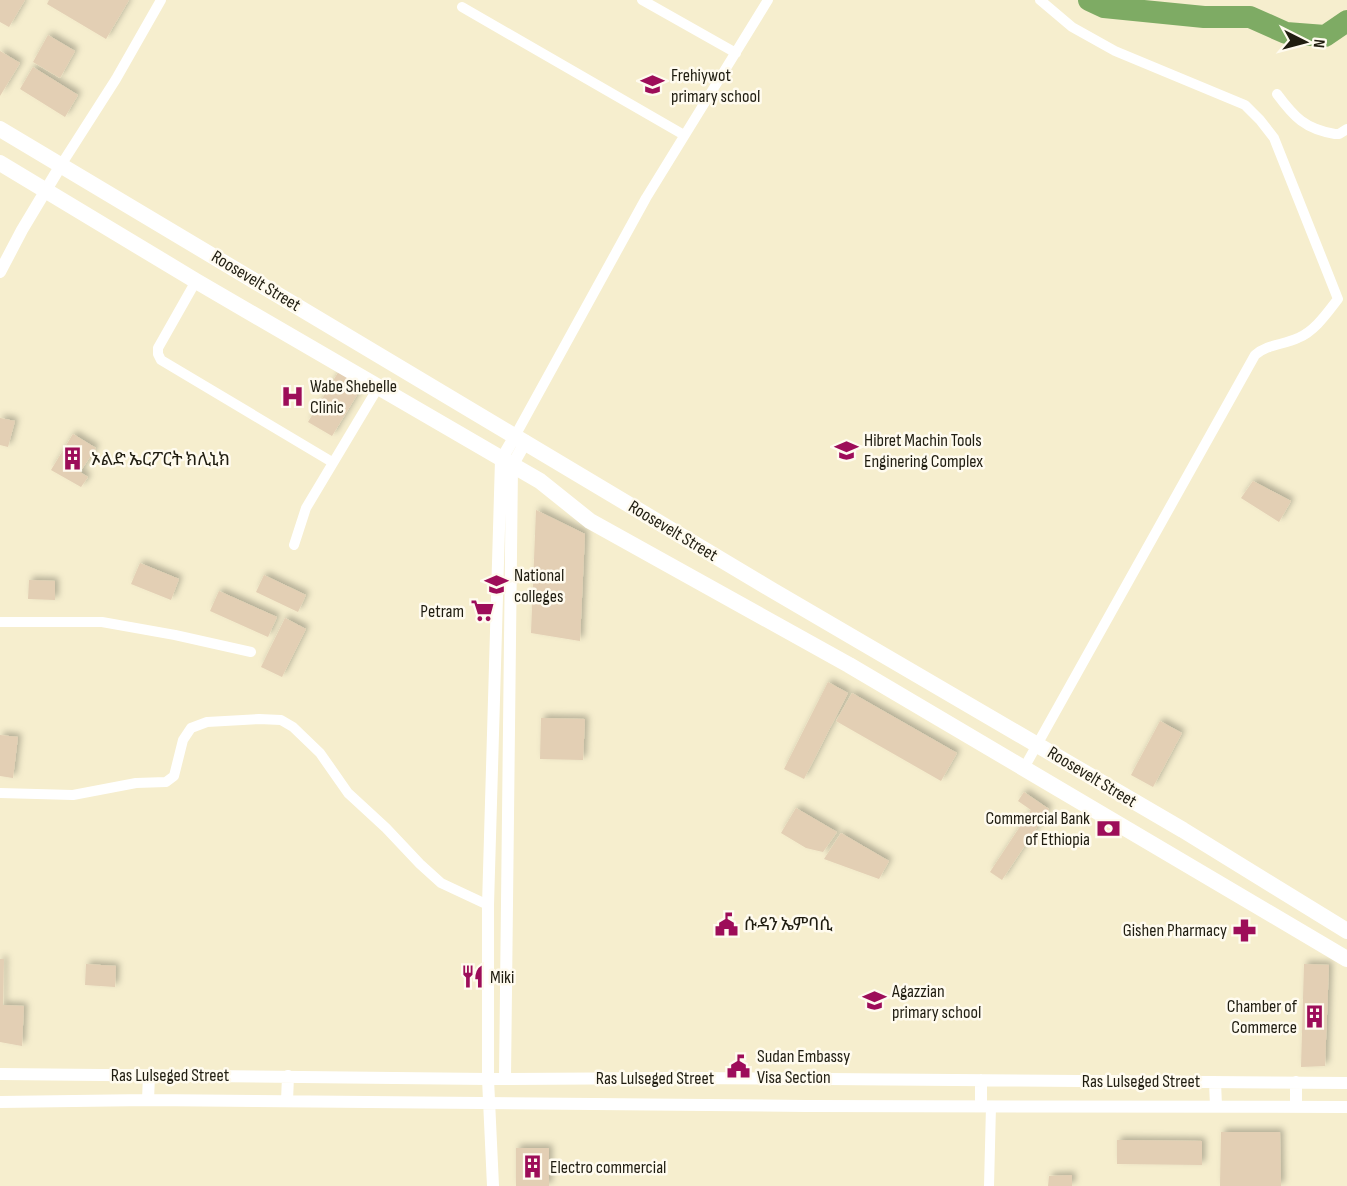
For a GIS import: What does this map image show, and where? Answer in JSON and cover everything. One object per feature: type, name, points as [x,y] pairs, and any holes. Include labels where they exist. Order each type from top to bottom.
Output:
[{"type":"main road","name":"Roosevelt Street","points":[[0,129],[772,590],[1183,830],[1347,931]]},
{"type":"main road","name":"Roosevelt Street","points":[[0,163],[196,281],[540,481],[590,521],[829,653],[1347,959]]},
{"type":"main road","points":[[286,332],[301,308]]},
{"type":"main road","points":[[1170,854],[1183,830]]},
{"type":"street","points":[[0,272],[22,230],[116,78],[161,0]]},
{"type":"street","points":[[642,0],[736,53]]},
{"type":"street","points":[[493,1186],[491,1103],[488,1079],[488,905],[507,463],[615,253],[684,135],[768,0]]},
{"type":"street","points":[[1024,768],[1255,355],[1269,346],[1296,340],[1306,335],[1342,296],[1274,138],[1245,105],[1115,51],[1072,27],[1040,0]]},
{"type":"street","points":[[462,7],[684,135]]},
{"type":"street","points":[[1277,94],[1293,116],[1308,126],[1335,134],[1347,129]]},
{"type":"street","points":[[196,281],[158,348],[161,360],[332,462]]},
{"type":"street","points":[[294,545],[306,508],[380,386]]},
{"type":"street","points":[[505,1078],[507,463]]},
{"type":"street","points":[[0,622],[102,622],[176,635],[251,652]]},
{"type":"street","points":[[0,793],[73,795],[136,783],[166,782],[174,776],[183,740],[191,728],[207,722],[281,720],[294,727],[320,753],[348,793],[441,883],[488,905]]},
{"type":"street","name":"Ras Lulseged Street","points":[[0,1074],[1347,1083]]},
{"type":"street","points":[[148,1075],[148,1100]]},
{"type":"street","points":[[287,1101],[288,1076]]},
{"type":"street","points":[[981,1080],[986,1106],[989,1186]]},
{"type":"street","points":[[1215,1082],[1216,1106]]},
{"type":"street","points":[[1296,1082],[1296,1107]]},
{"type":"street","name":"Ras Lulseged Street","points":[[0,1102],[148,1100],[1347,1107]]},
{"type":"building","points":[[0,0],[25,0],[9,27],[0,22]]},
{"type":"building","points":[[49,0],[129,0],[106,39],[47,4]]},
{"type":"building","points":[[48,35],[75,51],[60,78],[33,62]]},
{"type":"building","points":[[0,51],[20,63],[0,96]]},
{"type":"building","points":[[33,67],[78,95],[65,117],[20,89]]},
{"type":"building","points":[[339,371],[363,385],[332,436],[308,422]]},
{"type":"building","points":[[0,418],[15,421],[8,447],[0,445]]},
{"type":"building","name":"ኦልድ ኤርፖርት ክሊኒክ","points":[[73,434],[96,448],[80,472],[88,477],[81,487],[51,470]]},
{"type":"building","points":[[1253,481],[1291,501],[1279,522],[1241,498]]},
{"type":"building","points":[[536,510],[585,534],[580,641],[531,633]]},
{"type":"building","points":[[140,563],[179,579],[171,600],[131,584]]},
{"type":"building","points":[[264,575],[306,595],[298,612],[256,592]]},
{"type":"building","points":[[29,580],[55,581],[55,600],[28,599]]},
{"type":"building","points":[[219,591],[277,617],[268,637],[210,611]]},
{"type":"building","points":[[285,618],[306,629],[282,677],[261,667]]},
{"type":"building","points":[[828,682],[848,693],[804,779],[784,769]]},
{"type":"building","points":[[852,693],[957,753],[941,781],[836,721]]},
{"type":"building","points":[[541,718],[585,719],[583,760],[540,759]]},
{"type":"building","points":[[1160,721],[1182,733],[1153,787],[1131,775]]},
{"type":"building","points":[[0,735],[18,737],[13,778],[0,776]]},
{"type":"building","points":[[1024,792],[1049,809],[1002,880],[990,872],[1031,810],[1018,801]]},
{"type":"building","points":[[796,808],[837,832],[823,852],[806,848],[781,833]]},
{"type":"building","points":[[841,833],[889,861],[879,879],[824,859]]},
{"type":"building","points":[[0,959],[4,959],[3,1005],[24,1006],[22,1046],[0,1042]]},
{"type":"building","points":[[86,964],[116,966],[115,987],[85,985]]},
{"type":"building","name":"Chamber of Commerce","points":[[1304,964],[1329,965],[1325,1066],[1301,1067]]},
{"type":"building","points":[[1221,1132],[1280,1132],[1281,1186],[1220,1186]]},
{"type":"building","points":[[1117,1140],[1202,1141],[1202,1165],[1117,1164]]},
{"type":"building","name":"Electro commercial","points":[[516,1148],[549,1148],[549,1186],[516,1186]]},
{"type":"building","points":[[1072,1175],[1072,1186],[1048,1186],[1049,1176]]},
{"type":"waterway","points":[[1089,0],[1104,7],[1204,17],[1250,17],[1286,33],[1325,36],[1347,21]]},
{"type":"place","name":"Frehiywot primary school","points":[[653,85]]},
{"type":"place","name":"Wabe Shebelle Clinic","points":[[292,396]]},
{"type":"place","name":"Hibret Machin Tools Enginering Complex","points":[[846,450]]},
{"type":"place","name":"ኦልድ ኤርፖርት ክሊኒክ","points":[[73,459]]},
{"type":"place","name":"National colleges","points":[[496,585]]},
{"type":"place","name":"Petram","points":[[482,611]]},
{"type":"place","name":"Commercial Bank of Ethiopia","points":[[1108,828]]},
{"type":"place","name":"ሱዳን ኤምባሲ","points":[[726,924]]},
{"type":"place","name":"Gishen Pharmacy","points":[[1245,930]]},
{"type":"place","name":"Miki","points":[[472,977]]},
{"type":"place","name":"Agazzian primary school","points":[[874,1001]]},
{"type":"place","name":"Chamber of Commerce","points":[[1315,1016]]},
{"type":"place","name":"Sudan Embassy Visa Section","points":[[739,1066]]},
{"type":"place","name":"Electro commercial","points":[[532,1167]]}]
